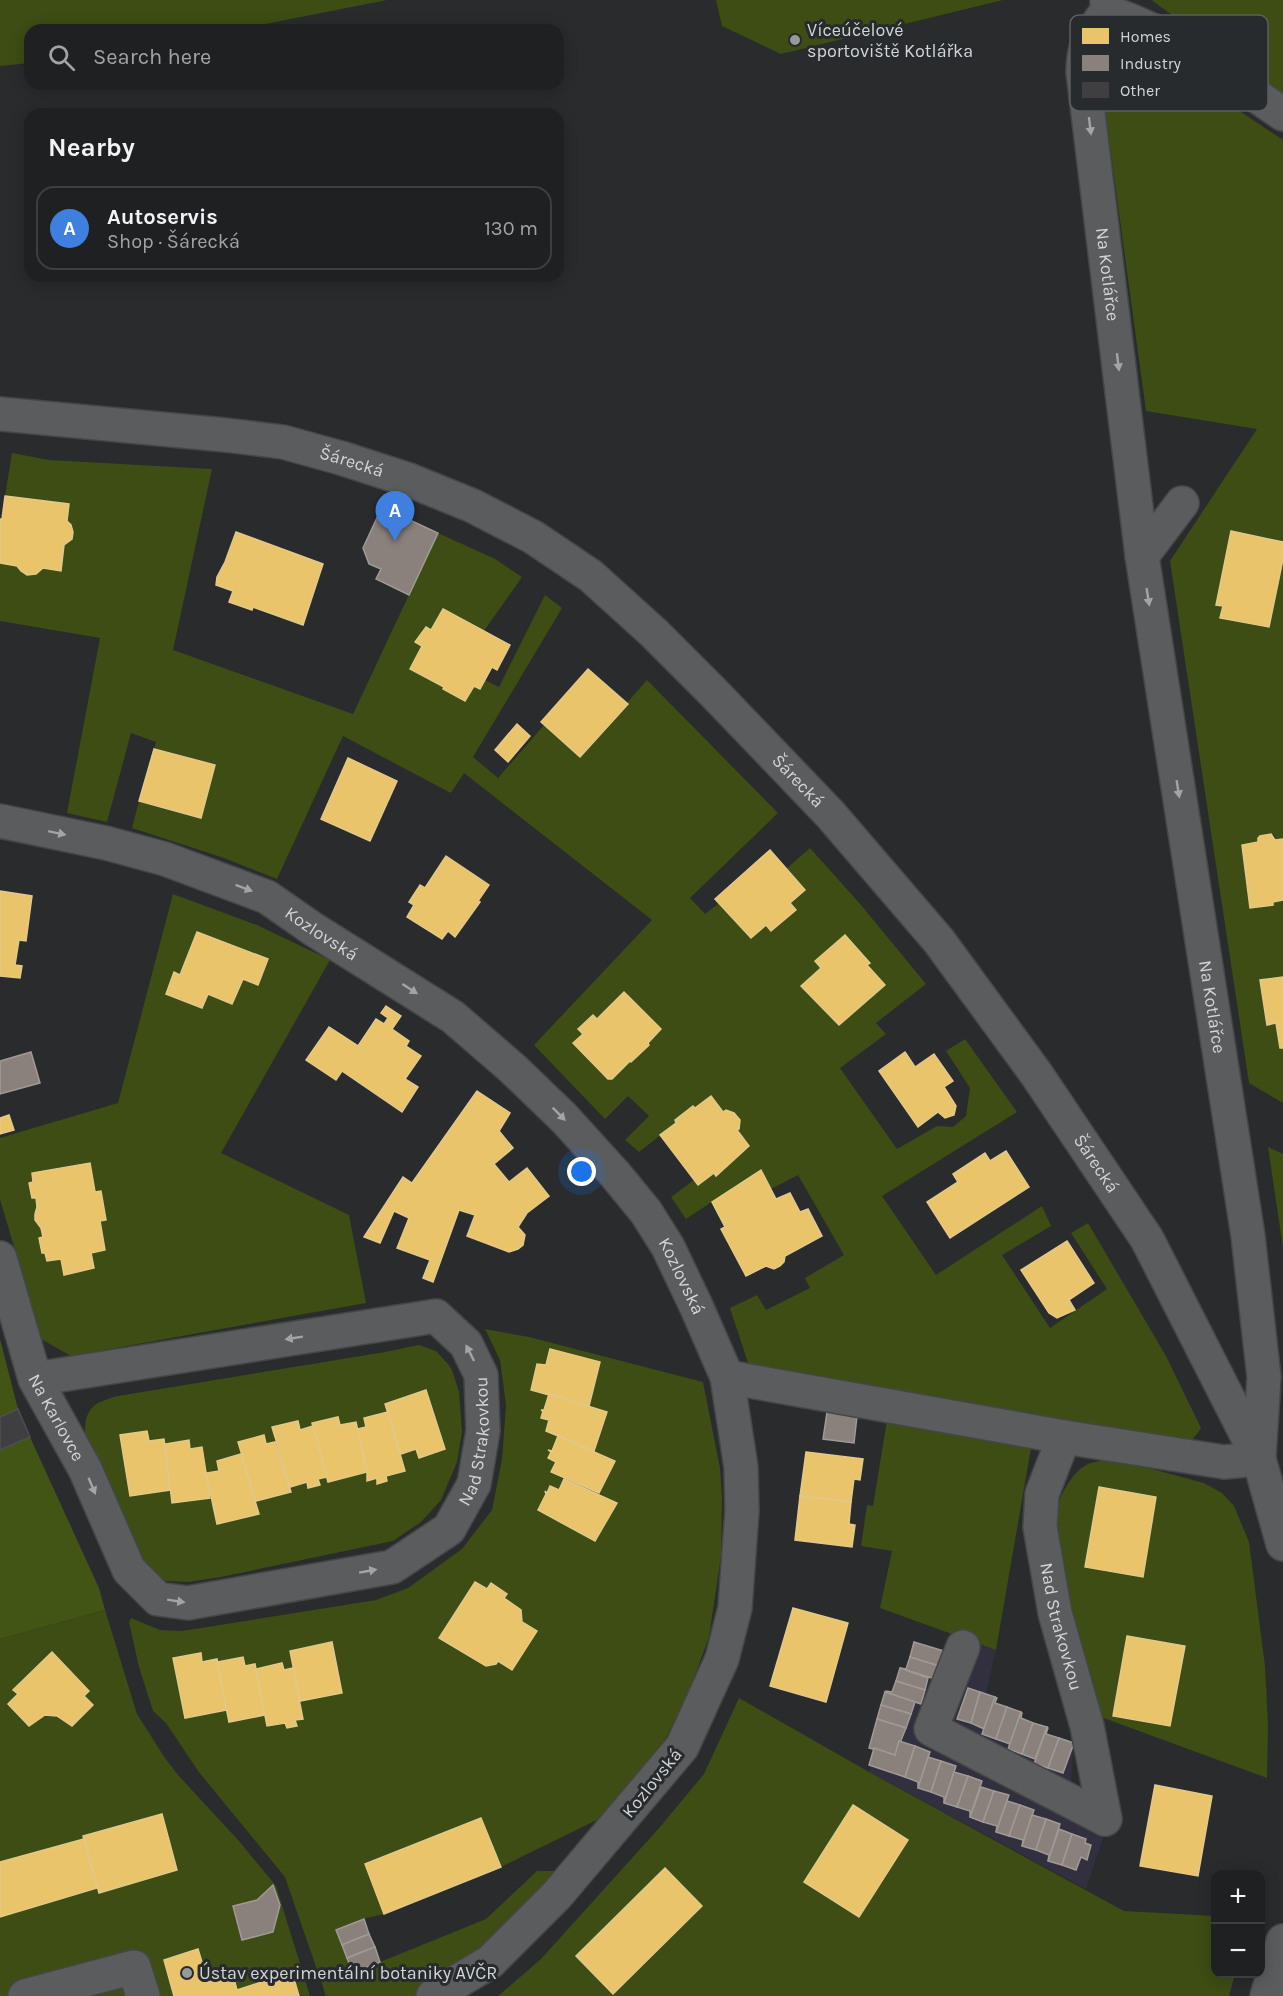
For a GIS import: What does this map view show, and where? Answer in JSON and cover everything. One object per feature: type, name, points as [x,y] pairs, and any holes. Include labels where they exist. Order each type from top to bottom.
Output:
[{"type":"street","points":[[1107,6],[1121,15]]},
{"type":"street","points":[[1268,104],[1283,114]]},
{"type":"street","name":"Na Kotlářce","points":[[1088,111],[1142,556],[1248,1236],[1264,1377],[1259,1459]]},
{"type":"street","name":"Šárecká","points":[[0,414],[282,442],[409,480],[473,506],[533,537],[591,576],[654,633],[830,814],[939,941],[1037,1074],[1148,1239],[1259,1459],[1283,1544]]},
{"type":"street","points":[[1142,556],[1182,503]]},
{"type":"street","name":"Kozlovská","points":[[0,821],[106,843],[165,859],[267,897],[313,929],[453,1017],[512,1068],[564,1118],[614,1173],[645,1212],[668,1247],[727,1377],[741,1467],[742,1511],[735,1608],[722,1659],[682,1747],[556,1894],[490,1962],[433,1996]]},
{"type":"street","name":"Na Karlovce","points":[[0,1258],[35,1378],[85,1469],[129,1570]]},
{"type":"street","name":"Nad Strakovkou","points":[[35,1378],[436,1316],[466,1344],[481,1375],[483,1431],[474,1484],[449,1529],[392,1567],[188,1603],[158,1599],[129,1570]]},
{"type":"street","points":[[727,1377],[1064,1437],[1224,1462],[1259,1459]]},
{"type":"street","name":"Nad Strakovkou","points":[[963,1647],[931,1729],[1105,1819],[1087,1726],[1055,1613],[1040,1527],[1042,1494],[1064,1437]]},
{"type":"street","points":[[1267,1996],[1283,1941]]},
{"type":"street","points":[[25,1996],[134,1967],[142,1996]]},
{"type":"shaded area","points":[[954,1635],[996,1650],[986,1694],[995,1703],[1046,1734],[1074,1743],[1071,1781],[1113,1808],[1086,1889],[869,1772],[886,1691],[892,1692],[900,1667],[906,1668],[914,1642],[944,1651]]},
{"type":"green space","points":[[0,0],[387,0],[265,24],[24,24],[24,64],[0,66]]},
{"type":"green space","name":"Víceúčelové sportoviště Kotlářka","points":[[716,0],[1003,0],[781,54],[722,26]]},
{"type":"green space","points":[[1152,0],[1283,0],[1283,94],[1268,83],[1268,15],[1172,15]]},
{"type":"green space","points":[[1105,111],[1240,111],[1283,140],[1283,542],[1217,605],[1223,606],[1220,617],[1269,627],[1283,559],[1283,839],[1275,840],[1275,836],[1271,834],[1260,836],[1258,842],[1242,845],[1250,908],[1273,905],[1273,902],[1283,900],[1283,977],[1260,981],[1267,1024],[1276,1023],[1280,1048],[1283,1048],[1283,1103],[1249,1083],[1170,561],[1257,429],[1146,411]]},
{"type":"green space","points":[[12,453],[49,460],[212,469],[173,650],[353,714],[438,533],[495,559],[522,577],[484,631],[431,630],[425,627],[415,641],[422,646],[443,689],[465,701],[474,686],[480,689],[485,680],[499,687],[545,595],[562,608],[473,757],[498,778],[544,725],[580,757],[647,680],[778,813],[690,898],[705,914],[719,903],[751,938],[766,925],[772,931],[795,910],[790,903],[804,890],[786,869],[810,848],[861,905],[926,984],[876,1023],[886,1034],[840,1068],[897,1149],[937,1126],[953,1127],[966,1116],[970,1088],[946,1051],[965,1039],[1017,1112],[882,1196],[936,1275],[1042,1206],[1051,1226],[1002,1255],[1050,1328],[1107,1289],[1071,1233],[1088,1223],[1166,1356],[1201,1428],[1190,1443],[749,1366],[730,1308],[757,1295],[766,1310],[810,1288],[805,1278],[844,1255],[798,1175],[771,1189],[760,1170],[686,1219],[671,1197],[694,1180],[698,1185],[714,1173],[717,1175],[749,1146],[737,1130],[740,1120],[734,1113],[693,1106],[675,1120],[676,1123],[639,1152],[625,1140],[649,1116],[628,1096],[605,1119],[534,1045],[652,920],[464,773],[451,793],[343,736],[277,879],[224,858],[132,828],[139,801],[201,817],[215,766],[154,749],[156,742],[131,733],[107,822],[67,813],[100,638],[0,621],[0,563],[17,566],[29,575],[36,574],[43,568],[61,571],[64,545],[72,539],[73,534],[72,527],[67,521],[68,504],[5,496]],"holes":[[[845,935],[869,962],[867,965],[885,985],[839,1025],[801,986],[821,968],[815,961]],[[624,993],[661,1029],[632,1062],[630,1061],[612,1079],[608,1079],[573,1043],[583,1034],[579,1029],[593,1015],[597,1019]]]},
{"type":"green space","points":[[173,894],[257,925],[330,960],[221,1153],[349,1215],[366,1303],[71,1356],[41,1339],[0,1199],[0,1138],[118,1103]],"holes":[[[197,932],[268,959],[258,984],[243,979],[232,1004],[208,994],[202,1008],[166,994],[174,973],[180,975]],[[32,1173],[101,1192],[106,1219],[100,1221],[105,1250],[91,1253],[93,1268],[64,1274],[61,1259],[47,1261],[45,1253],[41,1253],[39,1238],[43,1237],[35,1218],[37,1207],[36,1198],[32,1198]]]},
{"type":"green space","points":[[1268,1147],[1283,1154],[1283,1248]]},
{"type":"green space","points":[[485,1329],[529,1337],[703,1382],[720,1468],[722,1498],[721,1556],[709,1637],[690,1689],[661,1748],[611,1813],[501,1867],[365,1864],[384,1914],[363,1919],[336,1930],[353,1973],[486,1919],[537,1871],[564,1871],[491,1943],[415,1996],[326,1996],[285,1877],[198,1771],[166,1723],[153,1711],[139,1667],[129,1622],[131,1618],[160,1630],[182,1631],[376,1600],[408,1588],[462,1549],[492,1510],[502,1459],[506,1405],[500,1360]],"holes":[[[550,1349],[600,1362],[589,1406],[607,1412],[594,1451],[615,1461],[599,1493],[617,1504],[595,1540],[538,1510],[546,1494],[545,1491],[547,1493],[559,1490],[564,1479],[551,1472],[556,1462],[548,1458],[551,1452],[549,1450],[552,1451],[558,1436],[546,1431],[549,1420],[541,1418],[543,1411],[541,1410],[544,1410],[549,1394],[531,1389],[537,1364],[546,1365]],[[475,1582],[487,1589],[491,1583],[507,1593],[504,1598],[521,1610],[522,1622],[536,1631],[512,1669],[498,1661],[496,1664],[486,1666],[439,1638]],[[332,1642],[342,1693],[300,1701],[303,1718],[295,1720],[296,1726],[287,1728],[285,1723],[267,1726],[265,1715],[227,1710],[185,1718],[173,1659],[200,1653],[202,1662],[217,1662],[243,1657],[245,1666],[255,1664],[256,1669],[282,1663],[284,1670],[293,1668],[290,1651]]]},
{"type":"green space","points":[[0,1339],[18,1409],[0,1417]]},
{"type":"green space","points":[[419,1345],[436,1351],[452,1370],[459,1392],[462,1432],[457,1462],[441,1500],[421,1522],[393,1541],[221,1577],[188,1582],[166,1581],[146,1568],[85,1433],[89,1411],[97,1403],[118,1396]],"holes":[[[385,1404],[445,1449],[419,1457],[416,1449],[401,1454],[405,1471],[386,1476],[387,1481],[378,1484],[377,1478],[367,1472],[329,1482],[327,1477],[318,1479],[320,1485],[308,1487],[307,1482],[290,1487],[291,1492],[256,1501],[259,1514],[218,1524],[210,1498],[173,1503],[170,1490],[130,1495],[149,1441],[164,1439],[165,1444],[188,1440],[190,1449],[202,1447],[206,1473],[219,1471],[217,1461],[241,1454],[238,1442],[264,1435],[266,1444],[275,1442],[272,1427],[298,1421],[300,1430],[313,1426],[312,1423],[337,1417],[340,1425],[355,1422],[357,1429],[366,1427],[365,1418],[388,1412]]]},
{"type":"green space","points":[[887,1420],[1031,1448],[996,1650],[880,1608],[892,1551],[861,1546],[867,1505],[873,1506]]},
{"type":"green space","points":[[30,1437],[99,1588],[105,1610],[0,1639],[0,1450]]},
{"type":"green space","points":[[1119,1460],[1204,1483],[1222,1493],[1234,1506],[1249,1542],[1265,1666],[1268,1725],[1267,1778],[1090,1713],[1052,1521],[1062,1495],[1072,1477],[1079,1470],[1095,1462]]},
{"type":"green space","points":[[105,1610],[137,1714],[178,1775],[239,1841],[276,1886],[310,1996],[237,1990],[233,1975],[208,1982],[198,1949],[164,1960],[174,1996],[0,1996],[0,1917],[97,1889],[99,1893],[177,1870],[162,1814],[83,1836],[84,1839],[0,1862],[0,1639]],"holes":[[[52,1652],[89,1690],[84,1696],[93,1705],[72,1726],[54,1716],[34,1721],[18,1694],[13,1690]],[[273,1885],[280,1905],[242,1940],[233,1906],[257,1900]]]},
{"type":"green space","points":[[739,1698],[869,1772],[1124,1911],[1211,1916],[1211,1978],[1234,1978],[1229,1996],[498,1996],[541,1959],[660,1827],[704,1774]],"holes":[[[853,1805],[907,1840],[858,1917],[804,1882]]]},
{"type":"building: Homes","points":[[5,496],[69,504],[67,521],[73,532],[72,539],[64,545],[61,571],[43,568],[36,574],[27,575],[17,566],[0,563],[0,519],[2,519]]},
{"type":"building: Homes","points":[[1231,531],[1283,542],[1283,559],[1269,627],[1220,618],[1223,606],[1216,605]]},
{"type":"building: Homes","points":[[236,532],[323,564],[303,625],[253,607],[252,610],[229,602],[233,591],[216,585],[217,577]]},
{"type":"building: Homes","points":[[443,609],[510,645],[497,670],[492,667],[480,689],[474,686],[465,701],[410,669],[422,646],[415,642],[426,627],[431,630]]},
{"type":"building: Homes","points":[[588,669],[628,704],[580,757],[541,722]]},
{"type":"building: Homes","points":[[517,724],[530,736],[508,762],[495,750]]},
{"type":"building: Homes","points":[[154,749],[215,765],[201,818],[139,801]]},
{"type":"building: Homes","points":[[348,758],[397,781],[370,841],[321,819]]},
{"type":"building: Homes","points":[[1271,834],[1275,840],[1283,839],[1283,900],[1273,902],[1273,905],[1250,908],[1242,845],[1258,842],[1260,836]]},
{"type":"building: Homes","points":[[770,850],[805,890],[790,903],[796,910],[771,931],[766,925],[751,938],[715,899]]},
{"type":"building: Homes","points":[[446,856],[489,885],[455,937],[448,931],[442,939],[407,917],[414,905],[409,902],[420,885],[425,888]]},
{"type":"building: Homes","points":[[0,891],[32,896],[26,941],[19,940],[15,965],[22,966],[20,978],[0,976]]},
{"type":"building: Homes","points":[[197,932],[268,959],[258,985],[243,979],[232,1004],[208,994],[202,1008],[166,994],[174,972],[180,975]]},
{"type":"building: Homes","points":[[845,935],[870,963],[867,965],[885,985],[839,1025],[801,986],[821,968],[815,961]]},
{"type":"building: Homes","points":[[1283,977],[1283,1048],[1280,1048],[1276,1023],[1267,1025],[1260,980]]},
{"type":"building: Homes","points":[[624,992],[661,1029],[648,1043],[649,1045],[631,1062],[612,1079],[608,1079],[573,1043],[583,1034],[578,1029],[593,1015],[597,1019]]},
{"type":"building: Homes","points":[[386,1006],[401,1016],[392,1029],[409,1041],[406,1046],[421,1056],[405,1079],[418,1087],[402,1112],[342,1071],[336,1080],[306,1060],[329,1027],[358,1046],[376,1019],[384,1024],[388,1018],[381,1013]]},
{"type":"building: Homes","points":[[905,1052],[915,1067],[934,1054],[953,1081],[944,1087],[956,1106],[954,1115],[945,1118],[938,1112],[918,1127],[879,1071]]},
{"type":"building: Homes","points":[[477,1091],[510,1113],[499,1131],[513,1148],[494,1164],[509,1182],[527,1168],[549,1196],[527,1213],[518,1227],[525,1235],[523,1245],[509,1252],[467,1236],[475,1215],[459,1210],[433,1282],[423,1278],[430,1260],[397,1248],[409,1218],[394,1211],[380,1243],[364,1237],[403,1177],[412,1183]]},
{"type":"building: Homes","points":[[711,1096],[723,1112],[726,1110],[734,1113],[740,1120],[737,1130],[749,1146],[716,1176],[714,1173],[698,1185],[660,1135],[693,1106],[695,1108]]},
{"type":"building: Homes","points":[[9,1115],[14,1130],[0,1134],[0,1118]]},
{"type":"building: Homes","points":[[1006,1151],[1029,1187],[950,1238],[927,1202],[958,1182],[953,1174],[985,1153],[990,1161]]},
{"type":"building: Homes","points":[[90,1163],[95,1192],[101,1191],[106,1220],[100,1221],[105,1250],[91,1253],[94,1268],[64,1275],[61,1259],[47,1261],[45,1253],[42,1253],[39,1238],[43,1237],[41,1228],[35,1220],[36,1198],[32,1198],[29,1183],[33,1182],[32,1173]]},
{"type":"building: Homes","points":[[761,1170],[776,1199],[790,1193],[800,1212],[808,1209],[822,1236],[785,1256],[780,1266],[774,1269],[766,1266],[746,1276],[721,1229],[725,1227],[712,1202]]},
{"type":"building: Homes","points":[[1067,1241],[1094,1283],[1069,1300],[1075,1310],[1057,1318],[1049,1313],[1021,1270]]},
{"type":"building: Homes","points":[[550,1349],[600,1362],[589,1406],[531,1390],[537,1364],[546,1365]]},
{"type":"building: Homes","points":[[426,1390],[445,1449],[419,1458],[416,1449],[401,1454],[385,1404]]},
{"type":"building: Homes","points":[[549,1394],[607,1412],[594,1451],[546,1431],[549,1420],[541,1418],[543,1411],[541,1410],[544,1410]]},
{"type":"building: Homes","points":[[388,1412],[405,1471],[386,1476],[387,1481],[377,1484],[377,1478],[367,1481],[357,1429],[366,1427],[364,1418]]},
{"type":"building: Homes","points":[[338,1417],[340,1425],[356,1422],[367,1472],[328,1482],[312,1423]]},
{"type":"building: Homes","points":[[298,1421],[300,1430],[313,1426],[327,1477],[318,1479],[320,1485],[308,1488],[307,1482],[290,1487],[272,1427]]},
{"type":"building: Homes","points":[[147,1431],[149,1441],[164,1439],[170,1490],[130,1496],[120,1435]]},
{"type":"building: Homes","points":[[264,1435],[266,1444],[275,1442],[291,1492],[256,1501],[238,1442]]},
{"type":"building: Homes","points":[[558,1436],[615,1461],[599,1493],[551,1472],[556,1462],[548,1458],[551,1452],[548,1450],[552,1451]]},
{"type":"building: Homes","points":[[189,1440],[190,1449],[202,1447],[210,1498],[172,1503],[165,1444]]},
{"type":"building: Homes","points":[[806,1452],[863,1459],[860,1480],[854,1479],[851,1502],[800,1496]]},
{"type":"building: Homes","points":[[241,1454],[259,1514],[217,1524],[206,1473],[219,1471],[217,1461]]},
{"type":"building: Homes","points":[[564,1479],[617,1503],[595,1541],[538,1510],[546,1494],[545,1491],[547,1493],[550,1486],[559,1490]]},
{"type":"building: Homes","points":[[1099,1487],[1156,1497],[1143,1577],[1085,1567]]},
{"type":"building: Homes","points":[[800,1496],[851,1502],[849,1524],[855,1525],[852,1547],[795,1540]]},
{"type":"building: Homes","points":[[475,1582],[487,1589],[491,1583],[507,1594],[504,1598],[521,1610],[522,1622],[537,1631],[512,1670],[498,1661],[496,1664],[486,1666],[439,1638]]},
{"type":"building: Homes","points":[[793,1608],[848,1623],[826,1702],[770,1686]]},
{"type":"building: Homes","points":[[1127,1636],[1185,1646],[1170,1726],[1113,1716]]},
{"type":"building: Homes","points":[[332,1642],[342,1693],[300,1701],[290,1651]]},
{"type":"building: Homes","points":[[52,1652],[89,1691],[84,1696],[93,1705],[72,1726],[57,1716],[45,1715],[29,1726],[8,1704],[18,1694],[13,1690]]},
{"type":"building: Homes","points":[[201,1653],[202,1662],[217,1659],[227,1710],[185,1718],[173,1658]]},
{"type":"building: Homes","points":[[243,1657],[245,1666],[255,1664],[265,1715],[229,1722],[217,1662]]},
{"type":"building: Homes","points":[[282,1663],[284,1670],[293,1668],[303,1719],[295,1720],[297,1726],[287,1728],[285,1723],[267,1726],[256,1669]]},
{"type":"building: Homes","points":[[1155,1785],[1212,1796],[1198,1876],[1140,1866]]},
{"type":"building: Homes","points":[[853,1805],[908,1840],[859,1917],[804,1882]]},
{"type":"building: Homes","points":[[162,1814],[177,1870],[99,1893],[83,1836]]},
{"type":"building: Homes","points":[[481,1818],[501,1867],[384,1914],[365,1864]]},
{"type":"building: Homes","points":[[84,1839],[97,1888],[0,1917],[0,1862]]},
{"type":"building: Homes","points":[[665,1868],[702,1906],[613,1994],[576,1956]]},
{"type":"building: Homes","name":"Ústav experimentální botaniky AVČR","points":[[198,1949],[208,1982],[233,1975],[237,1990],[292,1972],[299,1996],[174,1996],[164,1960]]},
{"type":"building: Industry","points":[[382,507],[438,533],[409,595],[376,579],[381,569],[369,564],[363,548]]},
{"type":"building: Industry","points":[[31,1052],[40,1083],[0,1094],[0,1061]]},
{"type":"building: Industry","points":[[827,1412],[857,1416],[854,1443],[823,1439]]},
{"type":"building: Industry","points":[[914,1642],[944,1651],[939,1666],[910,1657]]},
{"type":"building: Industry","points":[[910,1657],[939,1666],[935,1679],[900,1668],[906,1669]]},
{"type":"building: Industry","points":[[900,1668],[928,1678],[925,1690],[896,1681]]},
{"type":"building: Industry","points":[[896,1681],[925,1690],[921,1704],[885,1692],[892,1692]]},
{"type":"building: Industry","points":[[968,1688],[980,1692],[971,1723],[957,1719]]},
{"type":"building: Industry","points":[[885,1692],[915,1702],[911,1714],[881,1705]]},
{"type":"building: Industry","points":[[980,1692],[995,1697],[984,1729],[971,1723]]},
{"type":"building: Industry","points":[[995,1697],[997,1698],[995,1703],[1007,1707],[996,1739],[982,1734]]},
{"type":"building: Industry","points":[[881,1705],[911,1714],[906,1728],[877,1719]]},
{"type":"building: Industry","points":[[1007,1707],[1021,1712],[1010,1744],[996,1739]]},
{"type":"building: Industry","points":[[1021,1712],[1021,1718],[1033,1723],[1022,1754],[1008,1749]]},
{"type":"building: Industry","points":[[877,1719],[906,1728],[895,1755],[869,1748]]},
{"type":"building: Industry","points":[[1033,1723],[1047,1727],[1035,1759],[1022,1754]]},
{"type":"building: Industry","points":[[1047,1727],[1046,1734],[1059,1738],[1048,1768],[1034,1764]]},
{"type":"building: Industry","points":[[1059,1738],[1074,1743],[1063,1773],[1048,1768]]},
{"type":"building: Industry","points":[[899,1741],[915,1746],[905,1777],[869,1765],[874,1748],[895,1755]]},
{"type":"building: Industry","points":[[915,1746],[930,1752],[918,1788],[918,1782],[905,1777]]},
{"type":"building: Industry","points":[[928,1757],[941,1761],[931,1792],[918,1788]]},
{"type":"building: Industry","points":[[941,1761],[956,1766],[944,1803],[944,1797],[931,1792]]},
{"type":"building: Industry","points":[[954,1772],[968,1776],[957,1807],[944,1803]]},
{"type":"building: Industry","points":[[968,1776],[982,1781],[970,1817],[970,1811],[957,1807]]},
{"type":"building: Industry","points":[[981,1787],[994,1791],[983,1822],[970,1817]]},
{"type":"building: Industry","points":[[994,1791],[1009,1795],[996,1832],[997,1826],[983,1822]]},
{"type":"building: Industry","points":[[1007,1801],[1020,1805],[1009,1836],[996,1832]]},
{"type":"building: Industry","points":[[1020,1805],[1034,1810],[1022,1846],[1023,1840],[1009,1836]]},
{"type":"building: Industry","points":[[1032,1815],[1046,1819],[1036,1850],[1022,1846]]},
{"type":"building: Industry","points":[[1046,1819],[1060,1824],[1048,1861],[1049,1855],[1036,1850]]},
{"type":"building: Industry","points":[[1059,1829],[1072,1834],[1062,1865],[1048,1861]]},
{"type":"building: Industry","points":[[1072,1834],[1086,1839],[1085,1843],[1091,1845],[1087,1860],[1081,1857],[1076,1870],[1062,1865]]},
{"type":"building: Industry","points":[[273,1885],[280,1905],[273,1932],[242,1940],[233,1906],[257,1900]]},
{"type":"building: Industry","points":[[364,1919],[369,1934],[342,1945],[336,1930]]},
{"type":"building: Industry","points":[[369,1934],[375,1947],[347,1958],[342,1945]]},
{"type":"building: Industry","points":[[375,1947],[380,1962],[353,1973],[347,1958]]},
{"type":"building: Other","points":[[18,1409],[30,1437],[0,1450],[0,1417]]},
{"type":"place","name":"Víceúčelové sportoviště Kotlářka","points":[[795,40]]},
{"type":"place","name":"Autoservis","points":[[395,541]]},
{"type":"place","name":"Ústav experimentální botaniky AVČR","points":[[187,1973]]}]
